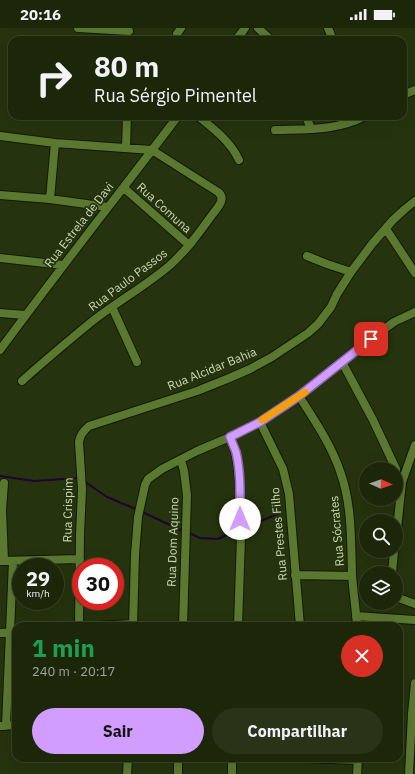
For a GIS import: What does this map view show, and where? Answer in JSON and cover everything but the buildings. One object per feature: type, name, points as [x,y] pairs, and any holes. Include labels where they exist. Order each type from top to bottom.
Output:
[{"type":"street","points":[[78,28],[129,30]]},
{"type":"street","points":[[258,28],[267,36]]},
{"type":"street","points":[[126,148],[127,120]]},
{"type":"street","name":"Rua Estrela de Davi","points":[[0,350],[63,265],[124,188],[175,120]]},
{"type":"street","points":[[203,120],[223,137],[239,160]]},
{"type":"street","points":[[308,120],[311,129]]},
{"type":"street","points":[[275,130],[331,128],[344,125],[355,120]]},
{"type":"street","points":[[0,136],[55,143],[152,150]]},
{"type":"street","points":[[50,200],[55,143]]},
{"type":"street","name":"Rua Paulo Passos","points":[[22,380],[90,323],[168,267],[202,230],[221,203],[221,194],[152,150]]},
{"type":"street","name":"Rua Comuna","points":[[124,188],[189,245]]},
{"type":"street","points":[[0,195],[108,207]]},
{"type":"street","name":"Rua Alcidar Bahia","points":[[79,442],[82,432],[89,426],[197,391],[250,369],[272,357],[308,333],[318,324],[331,307],[337,294],[351,272],[372,244],[393,220],[415,201]]},
{"type":"street","points":[[386,229],[415,273]]},
{"type":"street","points":[[307,256],[351,272]]},
{"type":"street","points":[[0,258],[63,265]]},
{"type":"street","points":[[112,307],[137,362]]},
{"type":"street","points":[[133,622],[135,555],[138,517],[145,484],[148,479],[153,474],[197,451],[260,422],[299,396],[394,322],[415,312]]},
{"type":"street","points":[[0,313],[26,315]]},
{"type":"street","points":[[342,362],[393,462]]},
{"type":"street","name":"Rua Sócrates","points":[[299,396],[333,455],[341,473],[345,488],[351,528],[352,576],[357,622]]},
{"type":"street","name":"Rua Prestes Filho","points":[[260,422],[283,469],[290,494],[300,622]]},
{"type":"street","points":[[230,437],[238,466],[240,494],[241,537],[238,622]]},
{"type":"street","name":"Rua Crispim","points":[[79,442],[82,490],[80,558]]},
{"type":"street","points":[[403,479],[415,445]]},
{"type":"street","name":"Rua Dom Aquino","points":[[181,460],[187,495],[183,622]]},
{"type":"street","points":[[2,561],[1,510],[4,483]]},
{"type":"street","points":[[295,575],[352,576]]},
{"type":"street","points":[[403,600],[415,604]]},
{"type":"street","points":[[13,610],[13,622]]},
{"type":"street","name":"Rua Crispim","points":[[79,610],[79,622]]},
{"type":"street","points":[[356,616],[415,620]]},
{"type":"street","points":[[0,633],[12,632]]},
{"type":"street","points":[[3,726],[12,641]]},
{"type":"street","points":[[409,774],[415,683]]},
{"type":"street","points":[[127,774],[128,762]]},
{"type":"street","points":[[178,762],[178,774]]},
{"type":"street","points":[[232,762],[232,774]]},
{"type":"street","points":[[358,762],[358,774]]},
{"type":"waterway","points":[[0,476],[34,481],[78,478]]},
{"type":"waterway","points":[[84,481],[107,497],[138,510]]},
{"type":"waterway","points":[[142,512],[183,531]]},
{"type":"waterway","points":[[244,528],[280,513]]},
{"type":"waterway","points":[[187,532],[200,538],[218,539],[238,530]]},
{"type":"slow traffic","points":[[262,420],[305,392]]},
{"type":"route","points":[[240,519],[238,466],[230,437],[260,422],[299,396],[371,339]]}]
